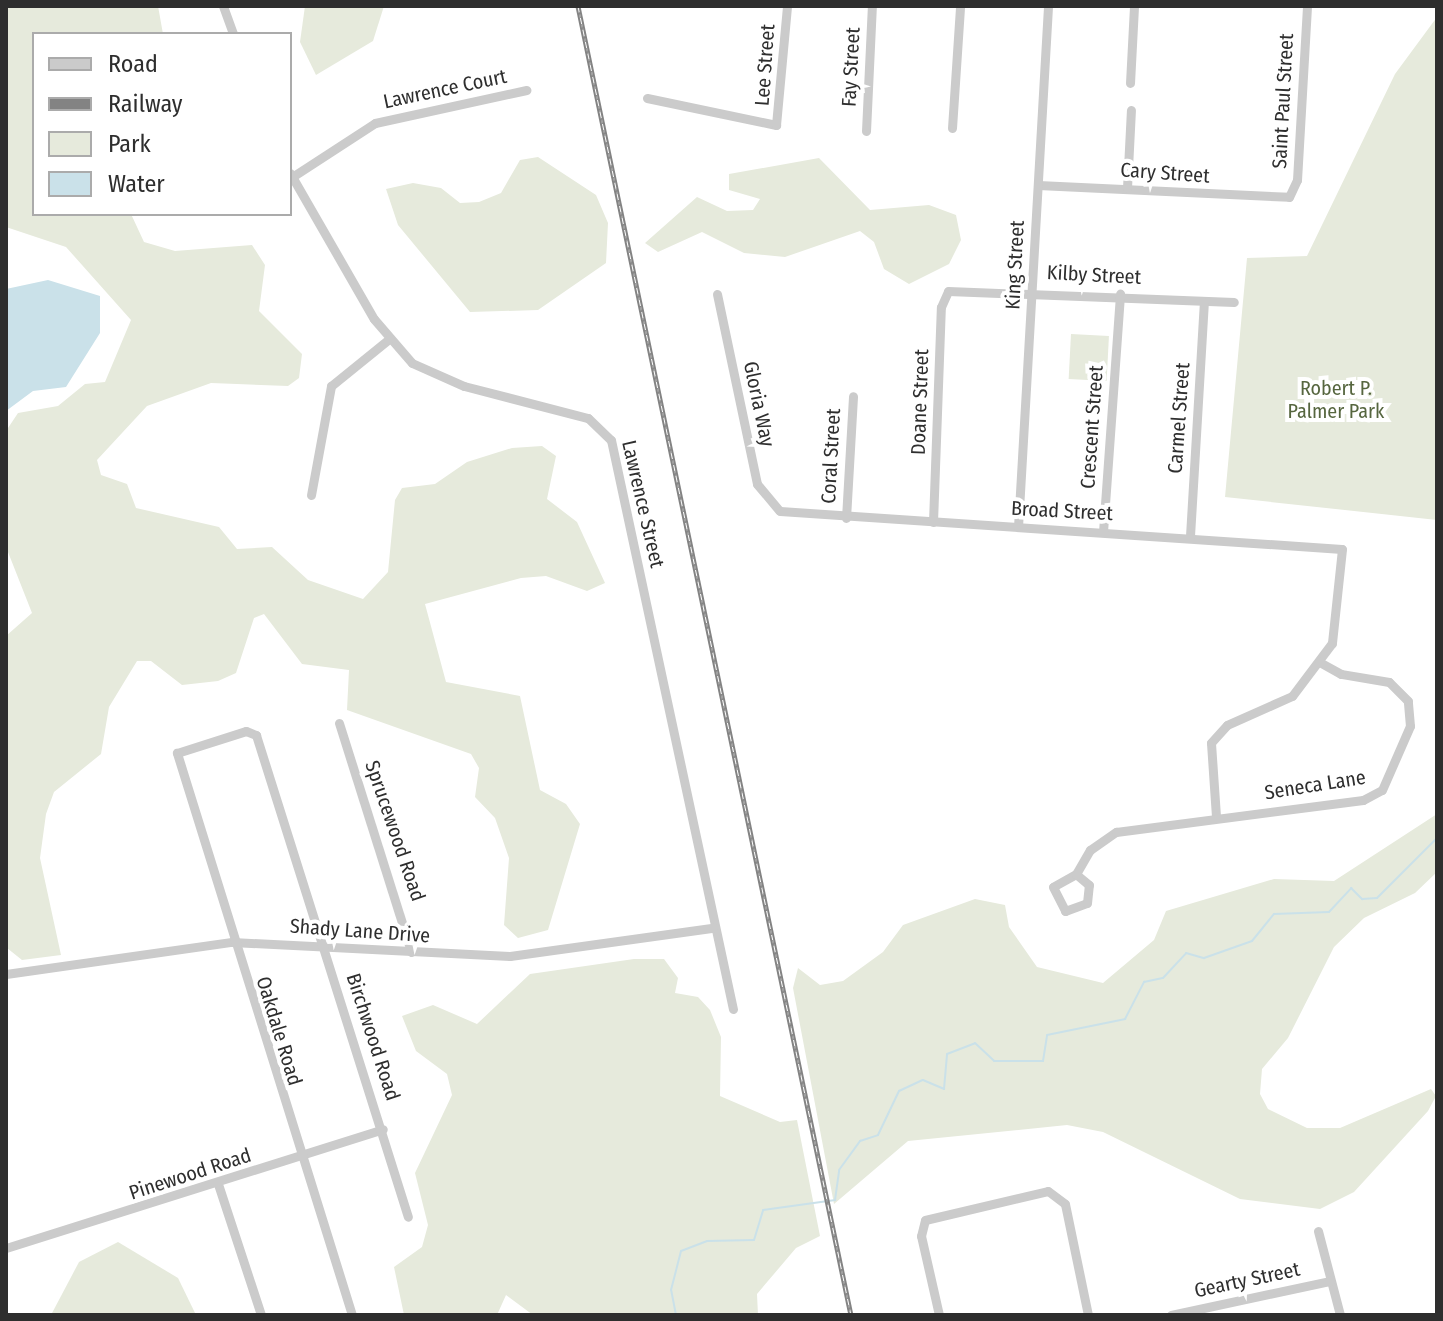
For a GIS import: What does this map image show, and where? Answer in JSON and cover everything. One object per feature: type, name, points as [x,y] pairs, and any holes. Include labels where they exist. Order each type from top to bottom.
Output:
[{"type":"street","points":[[223,6],[232,32]]},
{"type":"street","name":"Lee Street","points":[[647,98],[776,125],[787,6]]},
{"type":"street","name":"Fay Street","points":[[866,131],[872,6]]},
{"type":"street","points":[[952,128],[960,6]]},
{"type":"street","name":"King Street","points":[[1018,527],[1048,6]]},
{"type":"street","points":[[1130,83],[1134,6]]},
{"type":"street","name":"Saint Paul Street","points":[[1289,197],[1297,180],[1307,6]]},
{"type":"street","name":"Lawrence Court","points":[[292,174],[375,123],[526,90]]},
{"type":"street","points":[[1127,188],[1131,110]]},
{"type":"street","name":"Lawrence Street","points":[[292,177],[389,339],[427,373],[588,418],[611,440],[713,928],[733,1009]]},
{"type":"street","name":"Cary Street","points":[[1038,185],[1289,197]]},
{"type":"street","name":"Kilby Street","points":[[953,288],[1031,289],[1234,302]]},
{"type":"street","name":"Doane Street","points":[[933,522],[941,307],[953,288]]},
{"type":"street","name":"Gloria Way","points":[[717,294],[757,484],[780,511]]},
{"type":"street","name":"Crescent Street","points":[[1103,532],[1120,294]]},
{"type":"street","name":"Carmel Street","points":[[1190,536],[1204,302]]},
{"type":"street","points":[[311,495],[331,386],[389,339]]},
{"type":"street","name":"Coral Street","points":[[846,518],[853,396]]},
{"type":"street","name":"Broad Street","points":[[780,511],[846,518],[1190,536],[1342,549],[1337,630],[1319,662]]},
{"type":"street","points":[[1216,817],[1213,738],[1292,696],[1319,662]]},
{"type":"street","name":"Seneca Lane","points":[[1076,874],[1090,897],[1082,909],[1067,911],[1052,889],[1060,877],[1076,874],[1090,850],[1116,832],[1363,800],[1387,783],[1411,720],[1406,697],[1389,682],[1341,674],[1319,662]]},
{"type":"street","name":"Sprucewood Road","points":[[339,723],[411,952]]},
{"type":"street","name":"Birchwood Road","points":[[174,757],[255,733],[383,1129],[408,1217]]},
{"type":"street","name":"Oakdale Road","points":[[174,757],[352,1315]]},
{"type":"street","name":"Shady Lane Drive","points":[[6,974],[232,942],[510,956],[713,928]]},
{"type":"street","name":"Pinewood Road","points":[[6,1248],[218,1184],[383,1129]]},
{"type":"street","points":[[218,1184],[261,1315]]},
{"type":"street","points":[[939,1315],[921,1236],[927,1218],[1043,1192],[1062,1197],[1088,1315]]},
{"type":"street","points":[[1318,1231],[1340,1315]]},
{"type":"street","name":"Gearty Street","points":[[1171,1315],[1330,1281]]},
{"type":"green space","points":[[6,6],[158,6],[163,32],[32,32],[32,216],[132,216],[144,242],[175,251],[252,245],[265,265],[259,311],[302,354],[299,378],[288,386],[211,383],[147,406],[97,460],[101,475],[127,484],[136,508],[219,527],[237,549],[272,547],[308,580],[363,599],[388,572],[395,500],[402,488],[435,484],[467,462],[512,448],[542,446],[556,456],[547,499],[577,522],[605,583],[587,591],[546,576],[521,578],[425,604],[446,682],[520,696],[540,790],[566,804],[580,824],[548,930],[518,938],[504,925],[509,858],[495,818],[475,797],[479,768],[471,754],[347,710],[349,670],[302,664],[264,614],[254,618],[236,673],[218,681],[182,685],[151,661],[137,661],[109,707],[101,754],[54,792],[46,814],[40,858],[61,955],[22,960],[7,948],[6,636],[32,613],[6,547],[6,431],[18,413],[58,406],[85,384],[105,382],[131,320],[66,247],[6,227]]},
{"type":"green space","points":[[305,6],[384,6],[373,41],[316,75],[300,42]]},
{"type":"green space","name":"Robert P. Palmer Park","points":[[1437,17],[1437,520],[1225,497],[1247,258],[1307,256],[1395,74]]},
{"type":"green space","points":[[538,157],[596,195],[608,223],[606,263],[538,310],[470,312],[398,225],[386,189],[413,183],[441,188],[460,203],[479,202],[501,193],[520,160]]},
{"type":"green space","points":[[819,158],[870,210],[929,205],[956,215],[961,240],[949,264],[909,284],[884,269],[874,242],[860,231],[785,257],[744,253],[702,232],[658,252],[645,243],[697,197],[727,211],[753,210],[760,199],[729,190],[729,174]]},
{"type":"green space","points":[[1071,334],[1109,336],[1107,381],[1069,379]]},
{"type":"green space","points":[[1437,814],[1437,872],[1415,893],[1364,918],[1334,947],[1288,1038],[1262,1069],[1260,1094],[1268,1109],[1307,1128],[1340,1128],[1431,1089],[1436,1096],[1428,1111],[1354,1192],[1320,1209],[1240,1199],[1103,1132],[1067,1125],[908,1141],[834,1204],[793,988],[798,968],[820,985],[843,981],[883,952],[903,925],[975,899],[1005,905],[1009,927],[1037,967],[1103,983],[1154,940],[1166,911],[1274,879],[1334,881]]},
{"type":"green space","points":[[634,959],[664,959],[678,978],[675,993],[698,997],[710,1010],[721,1037],[720,1096],[780,1122],[797,1120],[820,1236],[796,1248],[757,1294],[758,1315],[533,1315],[506,1295],[497,1315],[404,1315],[394,1267],[422,1247],[428,1225],[415,1173],[452,1095],[447,1074],[416,1051],[402,1016],[433,1005],[477,1024],[530,974]]},
{"type":"green space","points":[[118,1242],[178,1278],[196,1315],[51,1315],[79,1262]]},
{"type":"water","points":[[48,280],[100,296],[100,333],[66,387],[33,391],[6,411],[6,289]]},
{"type":"waterway","points":[[676,1315],[671,1290],[681,1251],[707,1241],[754,1240],[763,1210],[835,1200],[839,1170],[860,1141],[878,1135],[899,1091],[923,1080],[944,1089],[947,1054],[975,1043],[994,1061],[1043,1061],[1047,1035],[1125,1019],[1144,982],[1163,978],[1186,953],[1204,958],[1252,941],[1274,914],[1329,912],[1351,888],[1362,899],[1377,898],[1437,838]]},
{"type":"waterway","points":[[620,1315],[645,1315]]},
{"type":"railway","points":[[578,6],[851,1315]]}]
